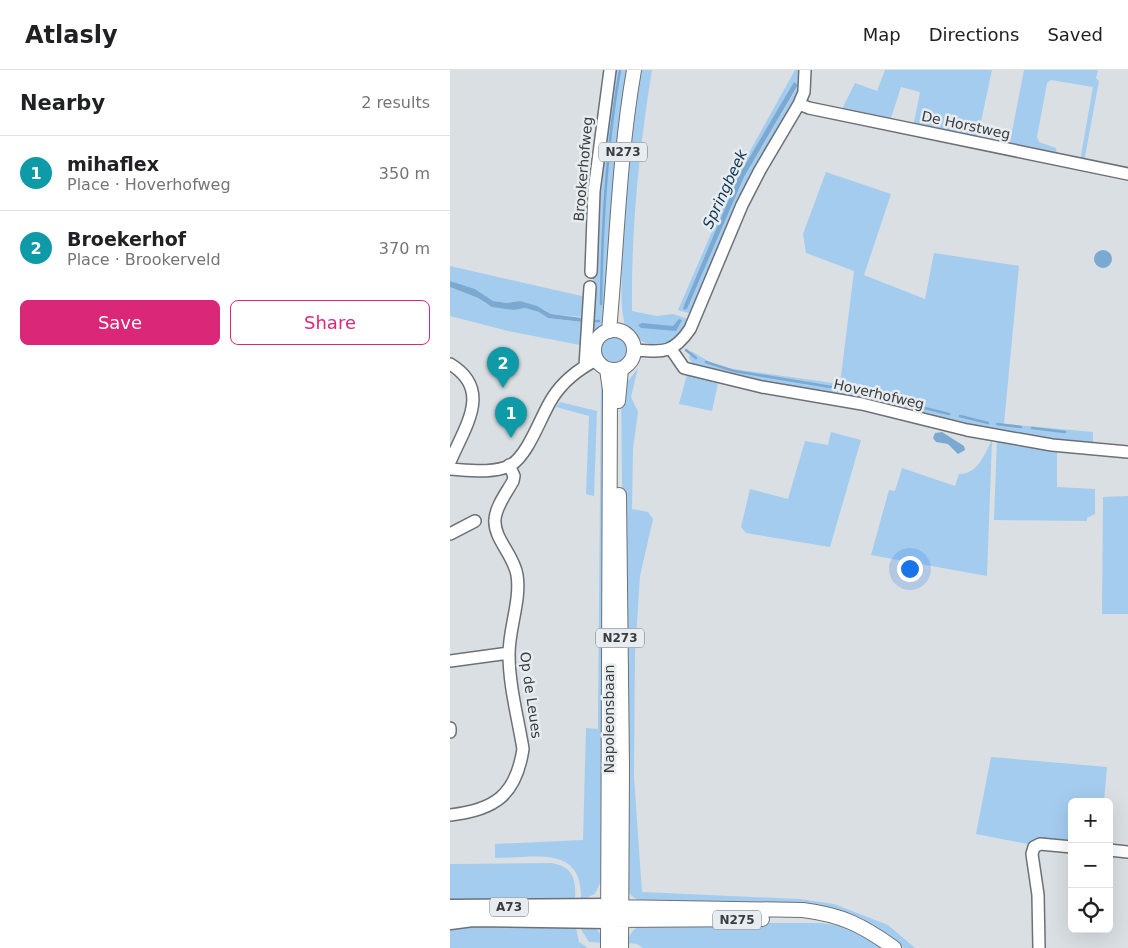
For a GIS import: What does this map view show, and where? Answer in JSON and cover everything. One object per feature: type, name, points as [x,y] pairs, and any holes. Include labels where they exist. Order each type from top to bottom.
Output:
[{"type":"highway","name":"A73","points":[[450,908],[614,914]]},
{"type":"highway","name":"A73","points":[[450,921],[473,918],[614,914]]},
{"type":"main road","name":"N273","points":[[602,366],[594,348],[599,337],[615,331],[620,172],[634,70]]},
{"type":"main road","points":[[602,366],[630,362],[634,350],[630,339],[615,331]]},
{"type":"main road","name":"Napoleonsbaan","points":[[602,366],[610,390],[614,914],[608,948]]},
{"type":"main road","name":"N275","points":[[614,914],[803,910],[830,914],[870,930],[894,948]]},
{"type":"main road","name":"Napoleonsbaan","points":[[614,914],[621,948]]},
{"type":"street","name":"Brookerhofweg","points":[[591,272],[596,166],[610,70]]},
{"type":"street","points":[[634,350],[658,352],[671,349],[680,344],[690,329],[742,205],[760,170],[799,104],[804,92],[805,70]]},
{"type":"street","name":"De Horstweg","points":[[799,104],[809,108],[1128,174]]},
{"type":"street","points":[[450,469],[493,470],[509,465],[519,458],[553,397],[568,379],[602,366],[590,286]]},
{"type":"street","name":"Hoverhofweg","points":[[671,349],[684,368],[762,387],[862,404],[995,436],[1052,446],[1128,452]]},
{"type":"street","points":[[450,364],[464,372],[471,383],[474,392],[474,404],[450,462]]},
{"type":"street","name":"Op de Leues","points":[[450,815],[480,811],[503,795],[517,774],[523,749],[510,674],[509,654],[510,629],[518,591],[517,576],[510,554],[495,526],[496,512],[513,481],[514,476],[509,465]]},
{"type":"street","points":[[450,534],[475,521]]},
{"type":"street","points":[[450,661],[509,654]]},
{"type":"street","points":[[1040,948],[1038,895],[1032,854],[1034,847],[1040,844],[1068,847]]},
{"type":"shaded area","points":[[615,70],[632,70],[606,323],[595,337],[588,353],[591,332],[596,217]]},
{"type":"shaded area","points":[[641,70],[652,70],[637,190],[633,250],[632,311],[657,316],[673,314],[688,319],[685,329],[675,339],[667,343],[658,344],[649,344],[633,336],[627,329],[624,321],[622,306],[625,189],[633,117]]},
{"type":"shaded area","points":[[795,70],[801,70],[801,90],[692,314],[678,310],[736,176]],"holes":[[[794,83],[798,86],[744,177],[687,309],[684,310],[739,175]]]},
{"type":"shaded area","points":[[885,70],[992,70],[977,140],[913,127],[920,92],[901,87],[890,121],[841,111],[855,83],[877,91]]},
{"type":"shaded area","points":[[1024,70],[1098,70],[1096,78],[1099,81],[1084,162],[1080,161],[1093,87],[1051,80],[1047,83],[1037,137],[1039,142],[1056,148],[1057,156],[1009,147]]},
{"type":"shaded area","points":[[794,82],[798,85],[744,177],[687,309],[684,310],[683,308],[739,175]]},
{"type":"shaded area","points":[[826,172],[891,194],[864,275],[925,299],[934,253],[1019,266],[1004,424],[1093,432],[1093,445],[985,429],[694,367],[689,358],[691,351],[713,364],[726,368],[840,384],[854,271],[806,253],[803,234]]},
{"type":"shaded area","points":[[1099,250],[1107,250],[1112,255],[1110,266],[1099,268],[1094,263],[1094,255]]},
{"type":"shaded area","points":[[450,266],[586,297],[584,331],[580,345],[508,331],[450,316],[450,287],[478,298],[486,304],[514,310],[525,308],[540,312],[548,318],[581,322],[582,317],[551,314],[520,301],[507,303],[493,301],[475,289],[450,281]]},
{"type":"shaded area","points":[[450,281],[475,289],[493,301],[507,303],[520,301],[537,306],[551,314],[582,318],[582,322],[548,318],[539,312],[525,308],[514,310],[492,307],[478,298],[450,287]]},
{"type":"shaded area","points":[[679,319],[682,320],[676,331],[641,328],[638,325],[642,323],[673,326]]},
{"type":"shaded area","points":[[614,337],[624,341],[628,351],[624,361],[614,365],[604,361],[600,351],[604,341]]},
{"type":"shaded area","points":[[638,368],[631,397],[638,412],[633,449],[632,509],[648,512],[653,519],[640,576],[635,654],[634,777],[642,892],[799,899],[834,904],[888,925],[915,948],[904,948],[885,934],[851,916],[643,902],[633,897],[624,887],[625,736],[621,392],[624,392],[628,381]]},
{"type":"shaded area","points":[[687,374],[718,383],[712,411],[679,404]]},
{"type":"shaded area","points":[[601,379],[608,383],[608,448],[601,881],[595,894],[581,900],[580,882],[574,870],[565,862],[554,858],[541,857],[495,858],[495,844],[583,840],[586,728],[598,729]]},
{"type":"shaded area","points":[[560,402],[597,411],[594,496],[586,494],[589,416],[556,407]]},
{"type":"shaded area","points":[[831,432],[861,440],[830,547],[746,533],[741,527],[750,489],[788,499],[805,441],[828,445]]},
{"type":"shaded area","points":[[942,432],[964,446],[965,450],[958,454],[948,444],[936,442],[933,438],[935,433]]},
{"type":"shaded area","points":[[997,439],[1057,449],[1057,487],[1095,489],[1095,514],[1087,518],[1087,521],[994,520]]},
{"type":"shaded area","points":[[992,440],[987,576],[871,555],[889,490],[895,491],[902,468],[955,486],[959,474],[971,471],[980,463]]},
{"type":"shaded area","points":[[1128,496],[1128,614],[1102,614],[1103,497]]},
{"type":"shaded area","points":[[991,757],[1107,767],[1104,798],[1068,798],[1068,843],[1032,845],[976,834]]},
{"type":"shaded area","points":[[552,863],[569,871],[574,881],[575,900],[489,899],[450,902],[450,864]]},
{"type":"shaded area","points":[[575,923],[579,942],[588,948],[450,948],[450,930],[475,927]]},
{"type":"shaded area","points":[[646,923],[821,923],[847,927],[883,948],[643,948],[637,944],[628,943],[628,939],[634,930]]},
{"type":"shaded area","points":[[582,924],[596,929],[604,943],[589,942],[582,931]]},
{"type":"waterway","points":[[601,304],[602,245],[606,187],[611,128],[620,70]]},
{"type":"waterway","name":"Springbeek","points":[[594,321],[599,321]]},
{"type":"waterway","points":[[686,350],[696,358]]},
{"type":"waterway","points":[[706,362],[734,371],[831,387]]},
{"type":"waterway","points":[[847,389],[949,414]]},
{"type":"waterway","points":[[960,416],[988,423]]},
{"type":"waterway","points":[[997,424],[1021,427]]},
{"type":"waterway","points":[[1032,428],[1065,432]]},
{"type":"place","name":"Broekerhof","points":[[503,388]]},
{"type":"place","name":"mihaflex","points":[[511,438]]}]
